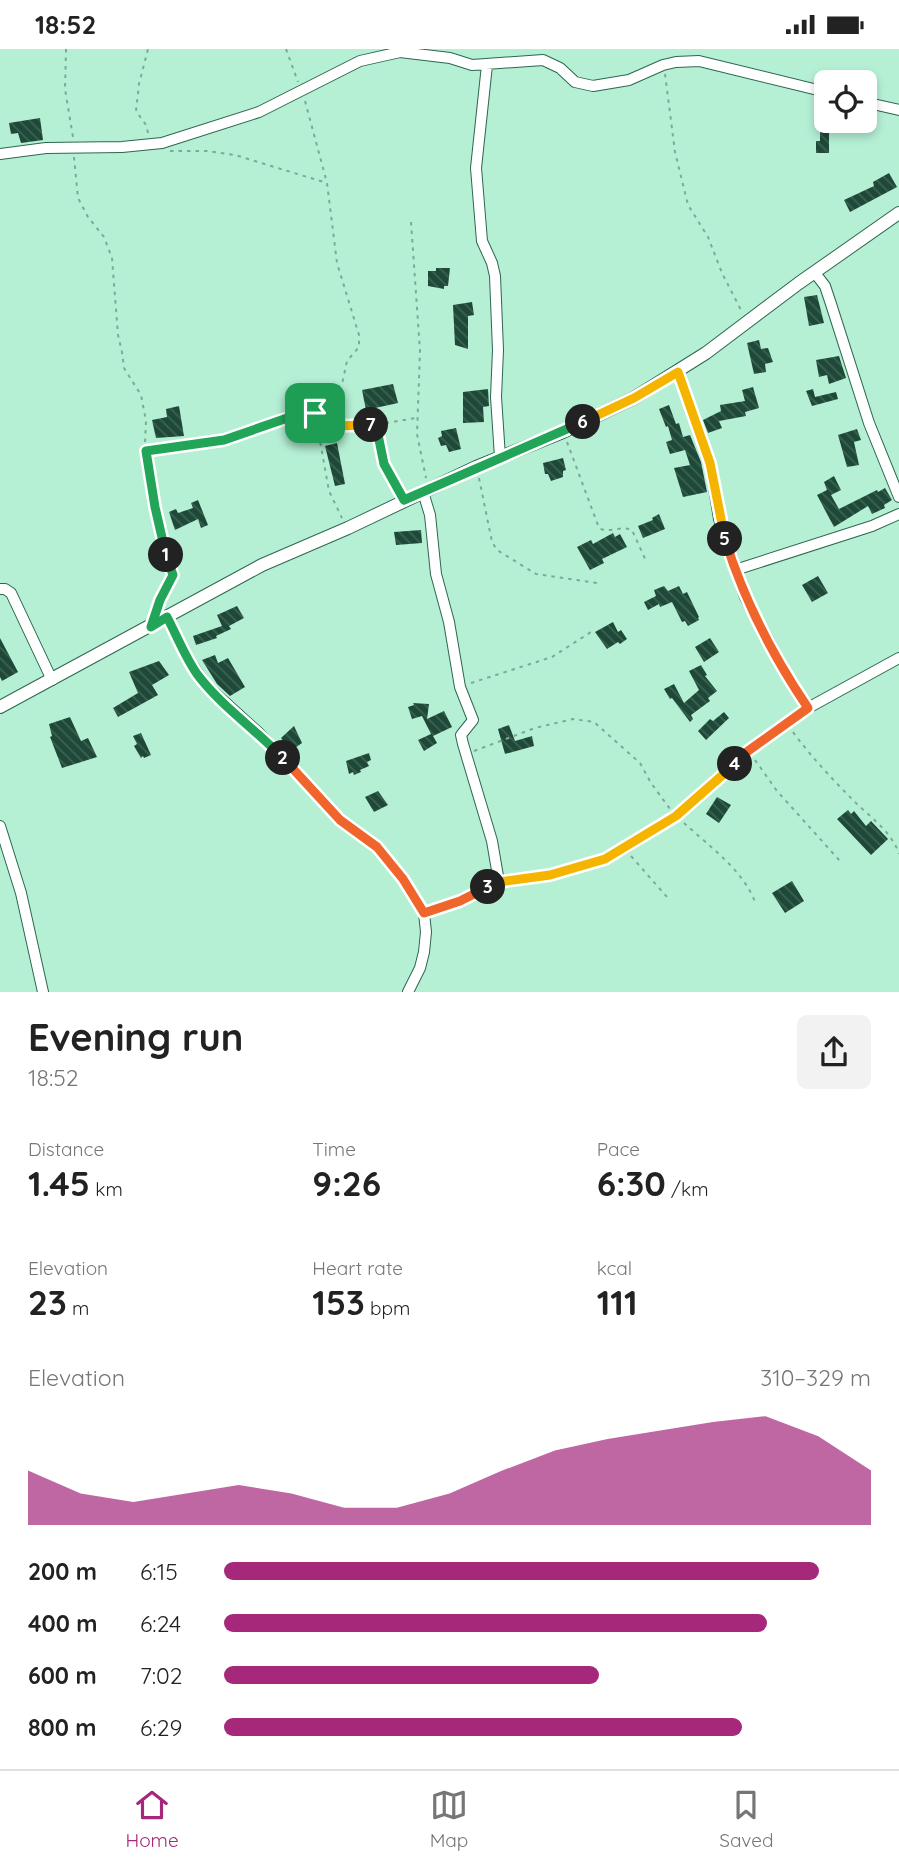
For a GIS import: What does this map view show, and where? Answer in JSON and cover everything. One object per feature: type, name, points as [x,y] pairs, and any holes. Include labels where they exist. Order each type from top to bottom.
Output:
[{"type":"street","points":[[0,154],[74,146],[162,143],[246,117],[302,92],[360,61],[400,52],[450,58],[472,65],[543,60],[560,68],[575,82],[593,86],[629,80],[663,65],[699,61],[814,89]]},
{"type":"street","points":[[487,65],[476,168],[482,241],[495,276],[498,350],[496,397],[500,457]]},
{"type":"street","points":[[877,105],[899,110]]},
{"type":"street","points":[[0,708],[262,565],[634,398],[678,372],[899,213]]},
{"type":"street","points":[[815,272],[825,286],[869,423],[899,497]]},
{"type":"street","points":[[678,372],[710,463],[719,519],[745,597],[793,686],[808,708]]},
{"type":"street","points":[[426,490],[436,574],[449,621],[460,687],[473,720],[461,735],[492,841],[499,882]]},
{"type":"street","points":[[735,570],[872,526],[899,514]]},
{"type":"street","points":[[0,589],[11,593],[52,680]]},
{"type":"street","points":[[167,617],[201,679],[259,733],[340,820],[377,847],[403,879],[424,913],[424,952],[420,968],[408,992]]},
{"type":"street","points":[[424,913],[460,901],[499,882],[550,875],[605,859],[676,816],[748,751],[786,722],[899,658]]},
{"type":"street","points":[[0,826],[21,893],[43,992]]},
{"type":"path","points":[[66,49],[65,89],[74,146],[78,198],[88,218],[104,237],[112,258],[117,335],[124,368],[141,395],[155,507],[165,552],[173,568],[173,575],[160,600],[151,627]]},
{"type":"path","points":[[148,49],[139,84],[136,111],[146,125],[149,145]]},
{"type":"path","points":[[286,49],[302,92],[327,184],[337,263],[359,342],[357,351],[347,361],[342,384],[319,402],[315,413],[329,491],[348,528]]},
{"type":"path","points":[[663,65],[675,152],[688,205],[708,237],[722,273],[748,322]]},
{"type":"path","points":[[162,143],[171,151],[207,151],[235,155],[327,184]]},
{"type":"path","points":[[411,222],[420,362],[416,418],[426,490]]},
{"type":"path","points":[[146,451],[224,440],[296,415],[315,413]]},
{"type":"path","points":[[317,424],[376,425],[416,418]]},
{"type":"path","points":[[376,425],[384,464],[404,500]]},
{"type":"path","points":[[563,432],[599,528],[606,531],[627,528],[632,530],[648,563]]},
{"type":"path","points":[[476,467],[492,542],[497,550],[536,574],[597,583]]},
{"type":"path","points":[[460,687],[552,657],[591,632]]},
{"type":"path","points":[[465,754],[535,728],[573,719],[594,722],[640,763],[657,792],[676,816],[740,877],[755,902]]},
{"type":"path","points":[[786,722],[819,765],[879,823],[895,844],[899,855]]},
{"type":"path","points":[[748,751],[840,861]]},
{"type":"path","points":[[625,848],[667,897]]},
{"type":"building","points":[[40,118],[43,140],[21,143],[18,133],[11,134],[9,123]]},
{"type":"building","points":[[820,133],[829,133],[829,153],[816,153],[816,141],[820,141]]},
{"type":"building","points":[[889,173],[897,187],[850,212],[844,200],[874,186],[873,182]]},
{"type":"building","points":[[436,268],[450,268],[448,286],[444,286],[444,289],[428,286],[428,271],[436,271]]},
{"type":"building","points":[[817,295],[824,323],[809,326],[804,297]]},
{"type":"building","points":[[472,302],[474,315],[468,316],[468,349],[455,345],[453,305]]},
{"type":"building","points":[[759,340],[761,349],[768,348],[773,362],[765,364],[766,372],[754,374],[747,343]]},
{"type":"building","points":[[839,356],[846,378],[829,384],[827,375],[819,377],[816,360]]},
{"type":"building","points":[[393,384],[398,403],[366,410],[362,390]]},
{"type":"building","points":[[753,387],[759,408],[745,412],[746,416],[719,421],[722,428],[708,433],[703,420],[721,411],[720,405],[745,401],[742,390]]},
{"type":"building","points":[[488,389],[489,406],[483,407],[484,422],[463,423],[463,392]]},
{"type":"building","points":[[813,389],[815,397],[836,392],[838,399],[812,406],[806,391]]},
{"type":"building","points":[[669,405],[683,437],[690,435],[701,462],[707,492],[683,497],[674,468],[690,465],[685,450],[670,454],[666,442],[672,440],[659,409]]},
{"type":"building","points":[[179,406],[184,436],[156,438],[152,420],[167,417],[166,409]]},
{"type":"building","points":[[456,428],[461,449],[449,452],[446,445],[441,446],[438,438],[442,436],[441,431]]},
{"type":"building","points":[[857,429],[861,440],[854,442],[859,465],[847,467],[838,435]]},
{"type":"building","points":[[337,443],[345,484],[335,486],[325,446]]},
{"type":"building","points":[[563,458],[566,470],[563,471],[563,477],[551,481],[548,474],[545,474],[543,463]]},
{"type":"building","points":[[834,476],[841,490],[831,495],[839,509],[885,488],[892,500],[884,505],[885,508],[872,514],[868,506],[834,527],[817,495],[827,490],[824,482]]},
{"type":"building","points":[[198,500],[208,525],[201,528],[198,519],[175,530],[169,512],[176,509],[178,513],[193,508],[191,503]]},
{"type":"building","points":[[659,514],[665,529],[643,538],[638,526],[653,520],[652,518]]},
{"type":"building","points":[[421,530],[422,543],[396,545],[394,532]]},
{"type":"building","points":[[613,533],[615,537],[620,534],[627,547],[602,559],[604,563],[590,570],[577,547],[591,540],[593,544]]},
{"type":"building","points":[[818,576],[828,593],[812,602],[802,585]]},
{"type":"building","points":[[664,586],[668,591],[679,586],[683,594],[687,592],[699,620],[688,626],[685,621],[682,622],[672,602],[660,607],[659,604],[648,610],[644,602],[656,596],[654,590]]},
{"type":"building","points":[[237,606],[244,618],[229,626],[231,629],[216,636],[217,638],[196,645],[193,636],[222,626],[217,615]]},
{"type":"building","points":[[613,622],[618,632],[621,630],[627,639],[607,649],[595,632]]},
{"type":"building","points":[[0,638],[18,672],[2,681],[0,677]]},
{"type":"building","points":[[710,638],[719,652],[704,662],[695,647]]},
{"type":"building","points":[[215,655],[218,663],[228,658],[245,687],[230,696],[217,684],[202,660]]},
{"type":"building","points":[[159,661],[169,675],[152,685],[158,695],[118,717],[113,708],[138,693],[129,672]]},
{"type":"building","points":[[701,665],[707,675],[705,676],[717,691],[708,698],[710,701],[691,715],[693,719],[690,722],[664,689],[674,684],[684,703],[699,690],[689,671]]},
{"type":"building","points":[[413,703],[429,704],[427,719],[444,711],[452,727],[433,736],[437,743],[424,751],[418,740],[431,734],[422,716],[412,719],[408,707],[414,705]]},
{"type":"building","points":[[724,712],[729,718],[706,740],[698,731],[710,719],[713,721]]},
{"type":"building","points":[[70,717],[81,741],[88,738],[97,757],[62,768],[50,737],[49,724]]},
{"type":"building","points":[[509,725],[515,741],[532,736],[534,746],[505,754],[498,729]]},
{"type":"building","points":[[294,726],[302,743],[292,750],[281,738]]},
{"type":"building","points":[[141,733],[151,755],[144,758],[141,758],[134,746],[137,744],[133,736]]},
{"type":"building","points":[[369,753],[369,766],[354,775],[353,772],[349,774],[346,761]]},
{"type":"building","points":[[378,791],[388,805],[374,812],[365,797]]},
{"type":"building","points":[[717,797],[731,805],[719,823],[706,814]]},
{"type":"building","points":[[848,810],[851,814],[854,811],[866,826],[871,821],[888,839],[871,855],[837,819]]},
{"type":"building","points":[[792,881],[804,901],[785,913],[772,893]]},
{"type":"route","points":[[678,372],[710,463],[719,519],[745,597],[793,686],[808,708],[748,751],[676,816],[605,859],[550,875],[499,882],[460,901],[424,913],[403,879],[377,847],[340,820],[259,733],[228,707],[196,673],[167,617],[151,627],[160,600],[173,575],[173,568],[165,552],[146,451],[224,440],[279,420],[306,412],[315,413],[317,424],[324,426],[376,425],[376,436],[384,464],[404,500],[563,432],[634,398],[678,372]]}]
